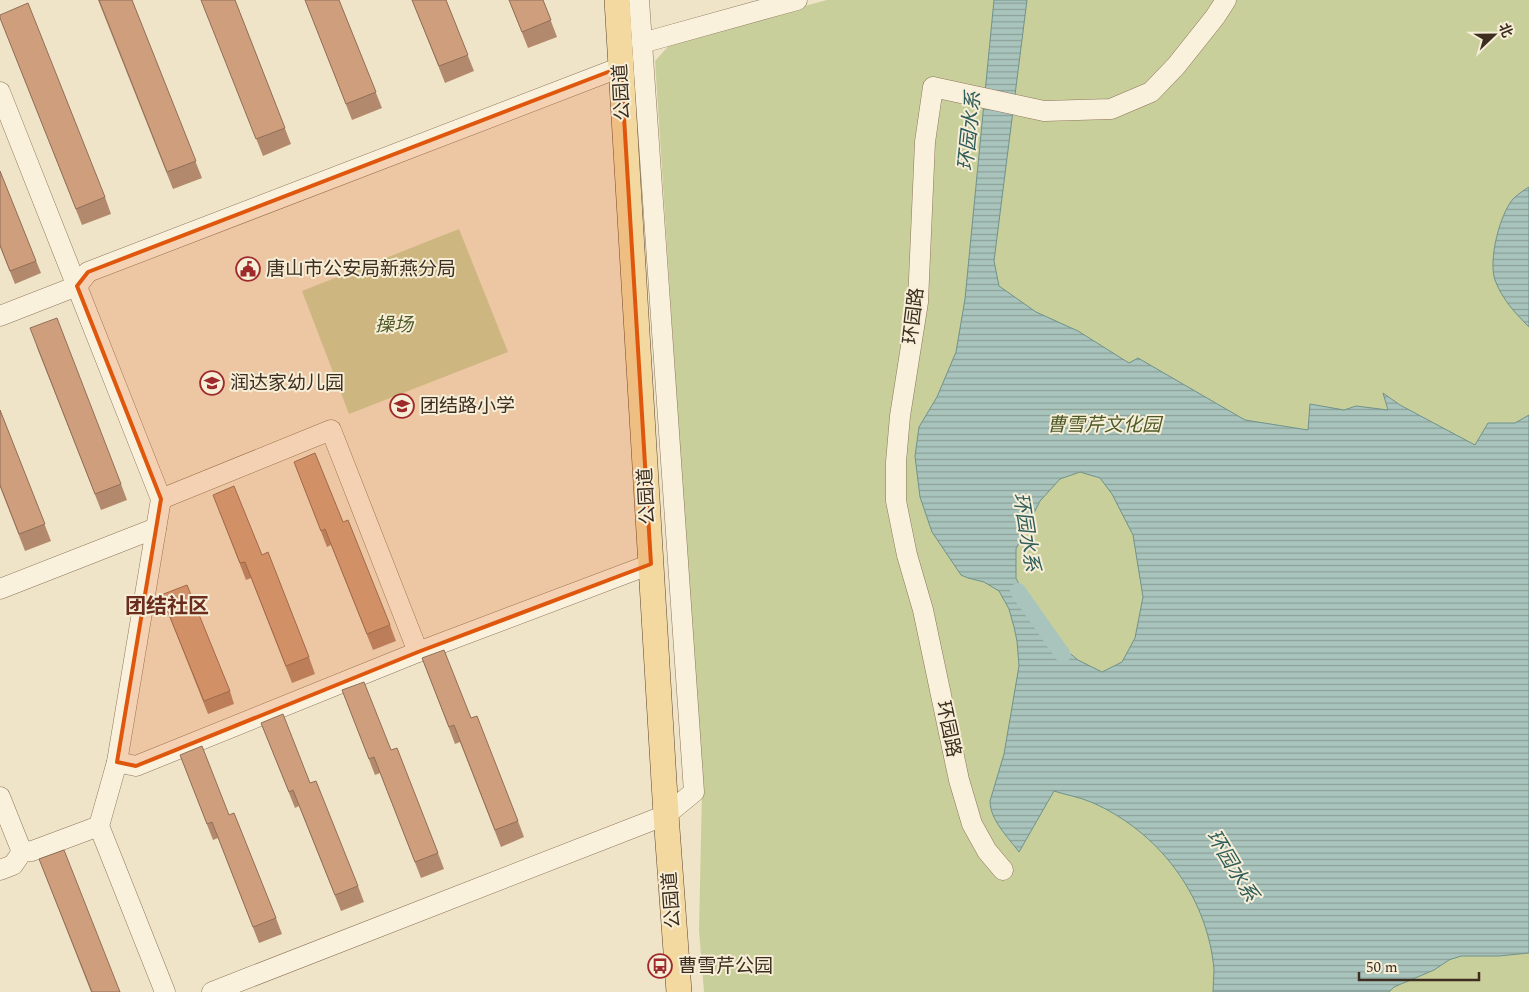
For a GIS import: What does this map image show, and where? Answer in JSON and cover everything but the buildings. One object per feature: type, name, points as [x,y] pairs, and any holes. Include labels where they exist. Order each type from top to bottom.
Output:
[{"type":"main road","name":"公园道","points":[[617,0],[666,815],[679,992]]},
{"type":"street","points":[[212,992],[666,815],[694,792],[639,0]]},
{"type":"street","points":[[642,44],[797,0]]},
{"type":"street","name":"环园路","points":[[1003,870],[987,851],[972,824],[959,780],[924,610],[907,555],[896,501],[896,462],[899,425],[918,302],[925,142],[933,87],[1044,111],[1111,110],[1151,92],[1176,66],[1226,0]]},
{"type":"street","points":[[0,316],[77,286],[88,272],[621,67]]},
{"type":"street","points":[[0,92],[161,499],[117,762],[99,826],[165,992]]},
{"type":"street","points":[[161,499],[331,430],[418,652]]},
{"type":"street","points":[[0,589],[156,528]]},
{"type":"street","points":[[117,762],[136,766],[418,652],[651,564]]},
{"type":"street","points":[[0,797],[22,852]]},
{"type":"street","points":[[0,870],[13,865],[22,852],[32,851],[99,826]]},
{"type":"highlighted area","points":[[621,67],[651,564],[418,652],[136,766],[117,762],[161,499],[77,286],[88,272]]},
{"type":"green space","name":"曹雪芹文化园","points":[[827,0],[1529,0],[1529,992],[704,992],[699,930],[702,791],[655,61],[673,41]]},
{"type":"green space","name":"操场","points":[[459,229],[508,352],[349,414],[302,291]]},
{"type":"water","points":[[994,0],[1027,0],[994,261],[999,286],[1036,312],[1078,331],[1129,363],[1138,358],[1245,420],[1308,430],[1310,404],[1344,410],[1356,406],[1388,410],[1383,393],[1400,405],[1475,445],[1488,423],[1515,423],[1529,415],[1529,953],[1499,956],[1461,956],[1394,987],[1389,992],[1213,992],[1214,969],[1209,942],[1201,916],[1190,891],[1158,848],[1138,830],[1115,814],[1091,802],[1054,791],[1019,852],[996,822],[990,801],[1004,754],[1019,666],[1014,627],[1009,609],[999,591],[984,582],[961,575],[932,532],[920,497],[915,456],[919,427],[937,397],[956,352],[965,299]],"holes":[[[1080,472],[1100,478],[1112,494],[1133,535],[1143,597],[1135,638],[1122,662],[1102,672],[1078,660],[1049,636],[1032,611],[1016,578],[1016,549],[1040,501],[1060,479]]]},
{"type":"water","points":[[1529,187],[1529,327],[1501,293],[1495,280],[1493,261],[1496,238],[1508,206],[1513,199]]},
{"type":"waterway","name":"环园水系","points":[[1018,591],[1063,655]]},
{"type":"place","name":"唐山市公安局新燕分局","points":[[248,269]]},
{"type":"place","name":"润达家幼儿园","points":[[212,383]]},
{"type":"place","name":"团结路小学","points":[[402,406]]},
{"type":"place","name":"曹雪芹公园","points":[[660,966]]},
{"type":"district","name":"团结社区","points":[[167,607]]}]
